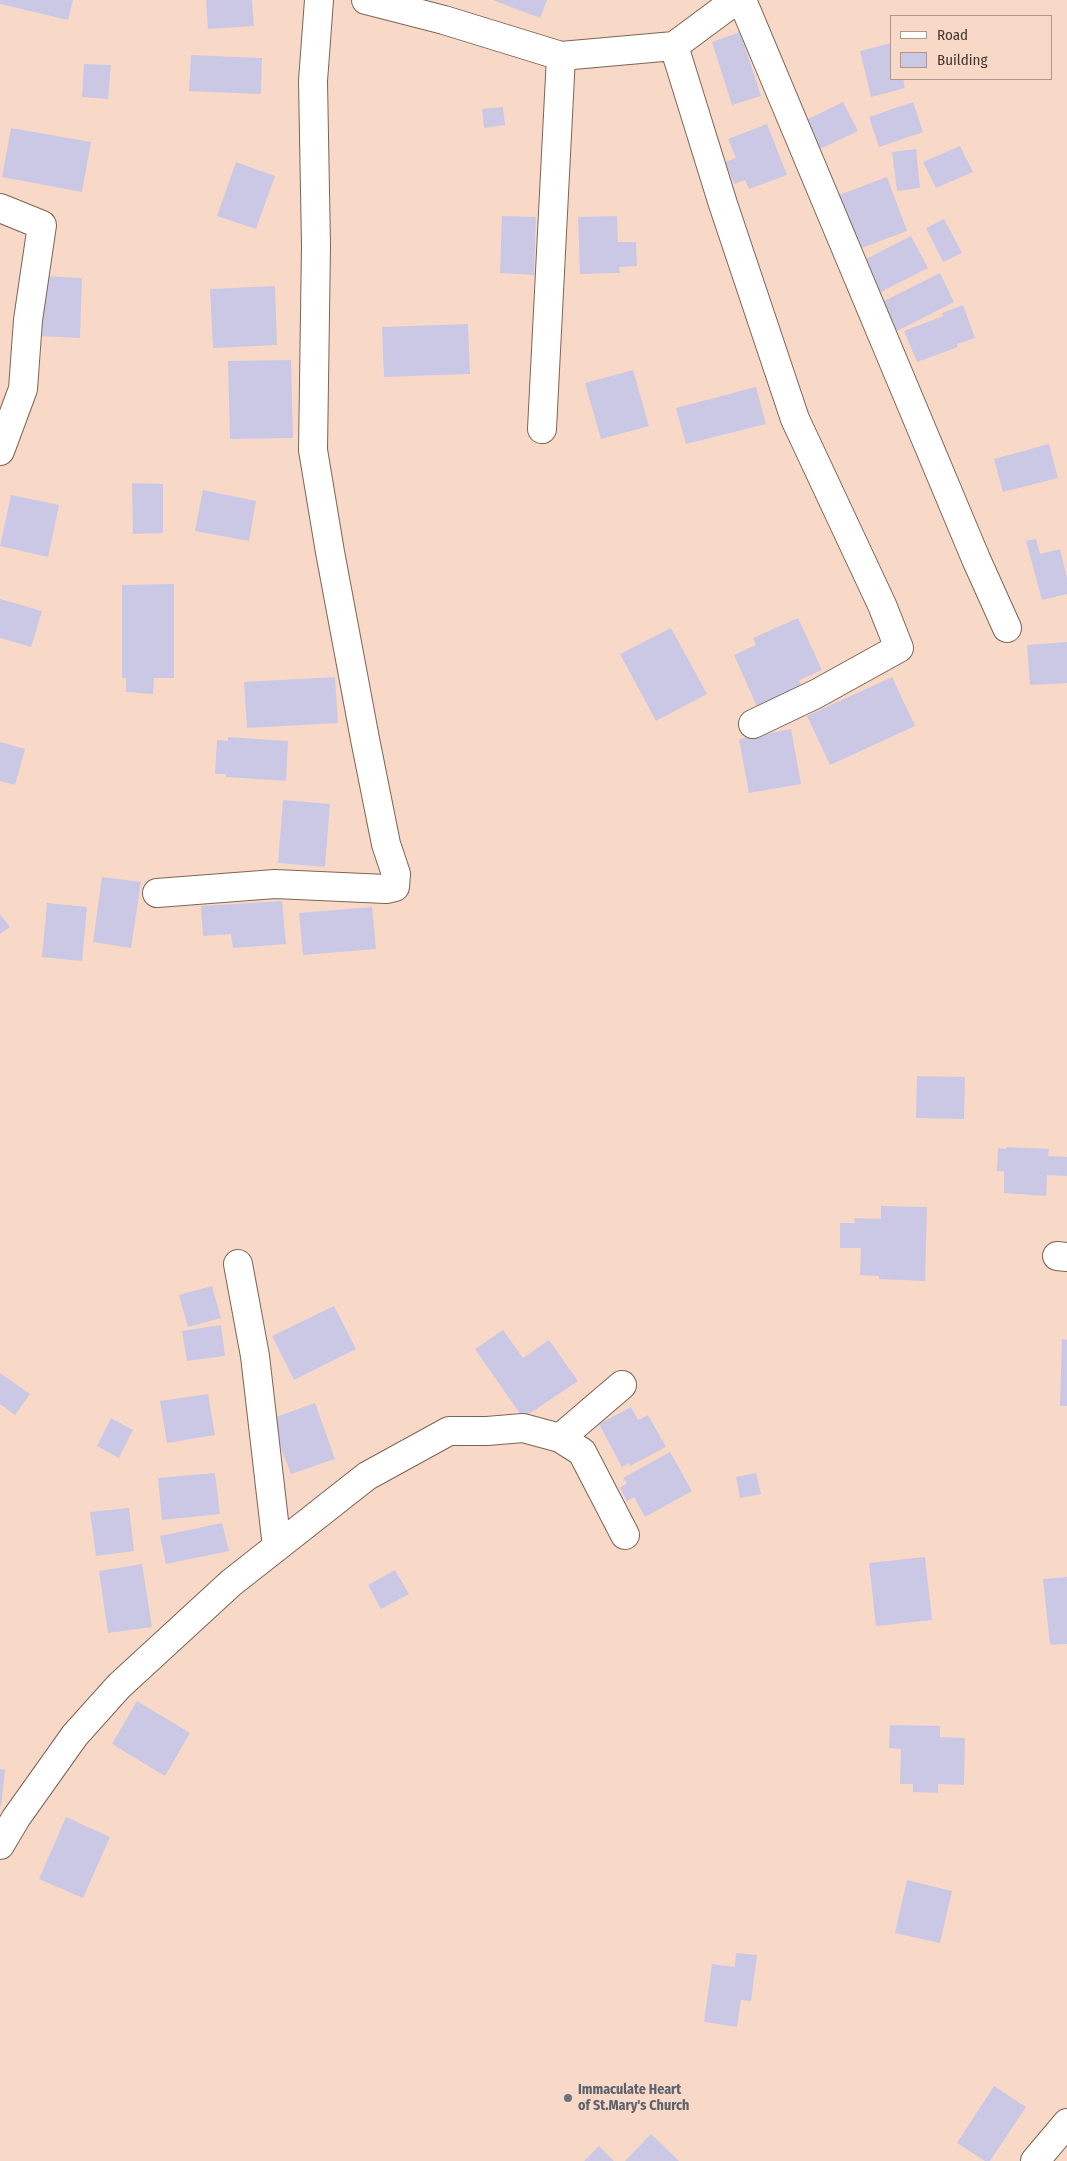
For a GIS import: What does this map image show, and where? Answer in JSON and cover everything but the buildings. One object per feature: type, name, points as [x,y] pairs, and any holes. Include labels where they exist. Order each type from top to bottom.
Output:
[{"type":"street","points":[[157,893],[275,884],[386,889],[395,887],[396,874],[386,844],[365,739],[313,450],[316,246],[313,81],[319,0]]},
{"type":"street","points":[[366,0],[447,10],[561,56],[674,46],[736,0]]},
{"type":"street","points":[[742,0],[976,559],[1007,628]]},
{"type":"street","points":[[674,46],[726,213],[795,419],[882,605],[899,648],[816,694],[754,724]]},
{"type":"street","points":[[542,429],[561,56]]},
{"type":"street","points":[[0,208],[42,225],[28,320],[23,389],[0,451]]},
{"type":"street","points":[[238,1264],[255,1356],[277,1547]]},
{"type":"street","points":[[560,1438],[622,1385]]},
{"type":"street","points":[[0,1846],[16,1818],[75,1735],[118,1686],[231,1583],[367,1476],[449,1431],[487,1431],[523,1428],[560,1438],[582,1452],[625,1535]]},
{"type":"street","points":[[1035,2161],[1067,2123]]},
{"type":"place","name":"Immaculate Heart of St.Mary's Church","points":[[568,2098]]}]
